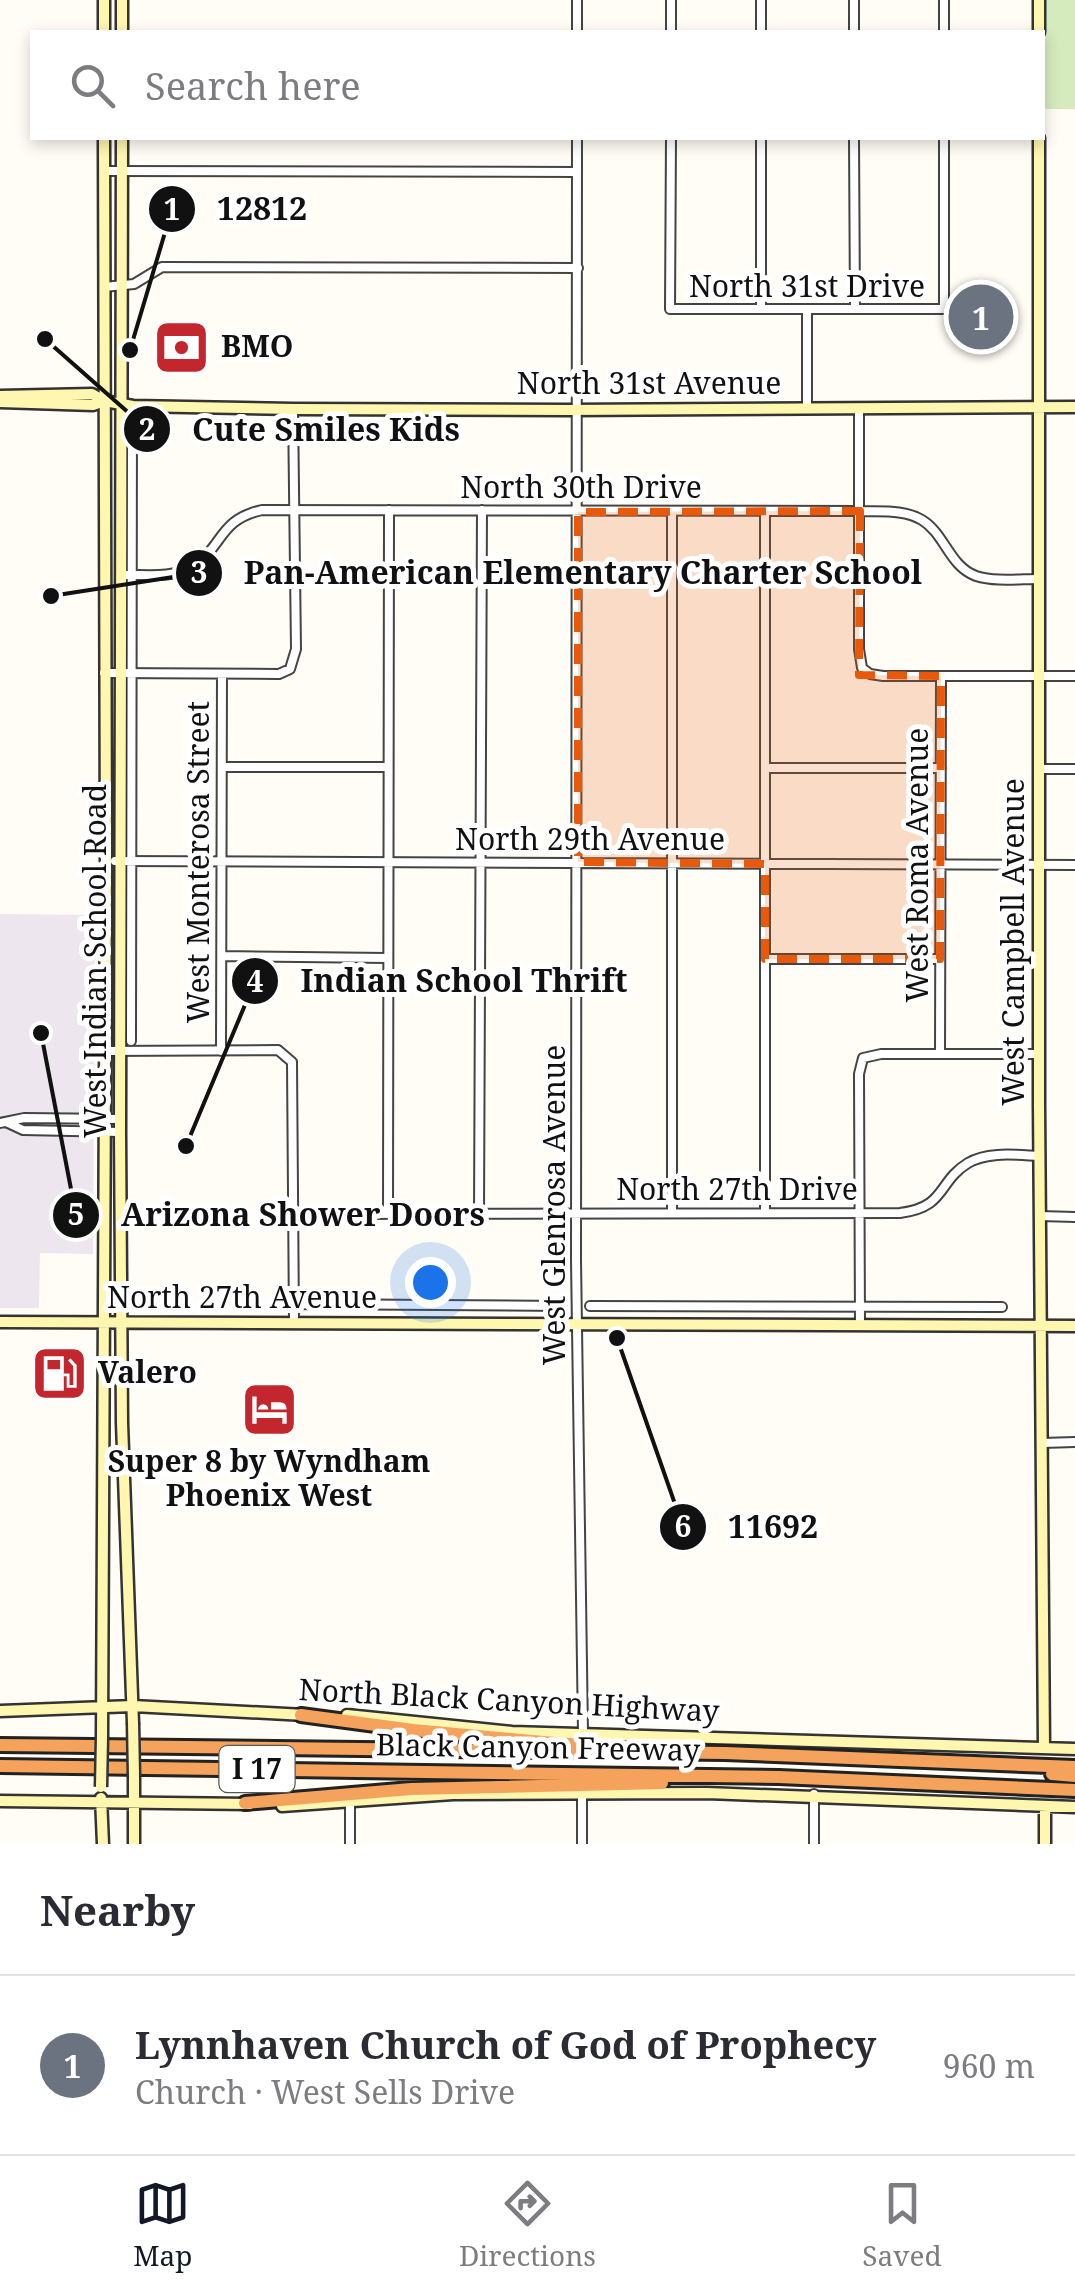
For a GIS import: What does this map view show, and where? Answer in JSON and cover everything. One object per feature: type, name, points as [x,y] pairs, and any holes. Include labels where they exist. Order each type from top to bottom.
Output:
[{"type":"highway","points":[[301,1714],[608,1751]]},
{"type":"highway","name":"Black Canyon Freeway","points":[[0,1745],[608,1751],[1075,1767]]},
{"type":"highway","points":[[486,1751],[505,1757],[805,1763],[1075,1779]]},
{"type":"highway","points":[[0,1758],[711,1768],[1075,1779]]},
{"type":"highway","name":"Black Canyon Freeway","points":[[0,1766],[709,1776],[1075,1790]]},
{"type":"highway","points":[[244,1803],[410,1788],[667,1783],[709,1776]]},
{"type":"main road","points":[[104,0],[104,30]]},
{"type":"main road","points":[[122,0],[122,30]]},
{"type":"main road","points":[[1038,0],[1039,30]]},
{"type":"main road","name":"West Indian School Road","points":[[102,1844],[104,140]]},
{"type":"main road","name":"West Indian School Road","points":[[122,140],[127,673],[120,1132],[134,1844]]},
{"type":"main road","name":"West Campbell Avenue","points":[[1039,140],[1039,1156],[1044,1747]]},
{"type":"main road","name":"North 31st Avenue","points":[[0,399],[92,394],[122,404],[293,409],[1075,407]]},
{"type":"main road","name":"North 27th Avenue","points":[[0,1322],[1075,1326]]},
{"type":"main road","name":"North Black Canyon Highway","points":[[0,1711],[132,1706],[351,1716],[512,1732],[1075,1748]]},
{"type":"main road","points":[[0,1801],[280,1806],[453,1794],[814,1794],[1075,1808]]},
{"type":"main road","points":[[1045,1806],[1046,1844]]},
{"type":"street","points":[[577,0],[577,30]]},
{"type":"street","points":[[671,30],[672,0]]},
{"type":"street","points":[[761,0],[761,30]]},
{"type":"street","points":[[854,0],[854,30]]},
{"type":"street","points":[[944,0],[944,30]]},
{"type":"street","name":"West Glenrosa Avenue","points":[[577,140],[576,1214],[583,1732]]},
{"type":"street","name":"North 31st Drive","points":[[671,140],[670,309],[944,310],[944,140]]},
{"type":"street","points":[[761,140],[761,309]]},
{"type":"street","points":[[854,140],[854,309]]},
{"type":"street","points":[[104,170],[578,172]]},
{"type":"street","points":[[104,287],[134,284],[162,267],[578,268]]},
{"type":"street","points":[[807,309],[807,408]]},
{"type":"street","points":[[104,673],[279,674],[290,669],[296,649],[293,409]]},
{"type":"street","points":[[859,409],[858,649],[862,668],[876,676],[1075,676]]},
{"type":"street","name":"West Indian School Road","points":[[126,574],[132,420]]},
{"type":"street","name":"North 30th Drive","points":[[126,574],[165,574],[192,567],[242,515],[293,510],[895,512],[921,519],[936,531],[960,566],[975,575],[1039,579]]},
{"type":"street","points":[[388,510],[388,1214]]},
{"type":"street","points":[[479,1215],[482,510]]},
{"type":"street","points":[[672,512],[672,1212]]},
{"type":"street","points":[[766,512],[766,1212]]},
{"type":"street","name":"West Monterosa Street","points":[[221,1051],[222,674]]},
{"type":"street","name":"West Roma Avenue","points":[[940,1054],[941,676]]},
{"type":"street","points":[[222,767],[388,767]]},
{"type":"street","points":[[766,768],[940,768]]},
{"type":"street","points":[[1040,769],[1075,770]]},
{"type":"street","name":"North 29th Avenue","points":[[106,861],[1075,865]]},
{"type":"street","name":"West Indian School Road","points":[[126,861],[132,1041]]},
{"type":"street","points":[[222,956],[388,958]]},
{"type":"street","points":[[766,959],[940,960]]},
{"type":"street","points":[[104,1051],[278,1050],[288,1056],[294,1068],[294,1324]]},
{"type":"street","points":[[860,1327],[862,1058],[874,1054],[1039,1054]]},
{"type":"street","points":[[4,1123],[24,1118],[120,1119]]},
{"type":"street","points":[[4,1123],[23,1130],[120,1132]]},
{"type":"street","name":"North 27th Drive","points":[[294,1214],[900,1213],[920,1210],[938,1198],[963,1167],[980,1158],[1039,1156]]},
{"type":"street","points":[[1040,1216],[1075,1217]]},
{"type":"street","name":"North 27th Avenue","points":[[294,1304],[562,1306]]},
{"type":"street","points":[[544,1306],[544,1324]]},
{"type":"street","points":[[590,1306],[1002,1307]]},
{"type":"street","points":[[608,1306],[608,1323]]},
{"type":"street","points":[[1042,1443],[1075,1442]]},
{"type":"street","points":[[582,1794],[582,1844]]},
{"type":"street","points":[[814,1794],[814,1844]]},
{"type":"street","points":[[350,1801],[350,1844]]},
{"type":"highlighted area","points":[[860,511],[859,675],[941,676],[940,959],[765,959],[765,864],[578,862],[578,512]]},
{"type":"shaded area","points":[[0,914],[95,915],[93,1254],[40,1253],[39,1308],[0,1308]]},
{"type":"green space","points":[[1045,0],[1075,0],[1075,109],[1045,109]]},
{"type":"place","name":"Lynnhaven Church of God of Prophecy","points":[[981,317]]},
{"type":"place","name":"Cute Smiles Kids","points":[[45,339]]},
{"type":"place","name":"BMO","points":[[182,347]]},
{"type":"place","name":"12812","points":[[130,350]]},
{"type":"place","name":"Pan-American Elementary Charter School","points":[[51,596]]},
{"type":"place","name":"Arizona Shower Doors","points":[[41,1033]]},
{"type":"place","name":"Indian School Thrift","points":[[186,1146]]},
{"type":"place","name":"11692","points":[[617,1338]]},
{"type":"place","name":"Valero","points":[[59,1373]]},
{"type":"place","name":"Super 8 by Wyndham Phoenix West","points":[[269,1409]]}]
